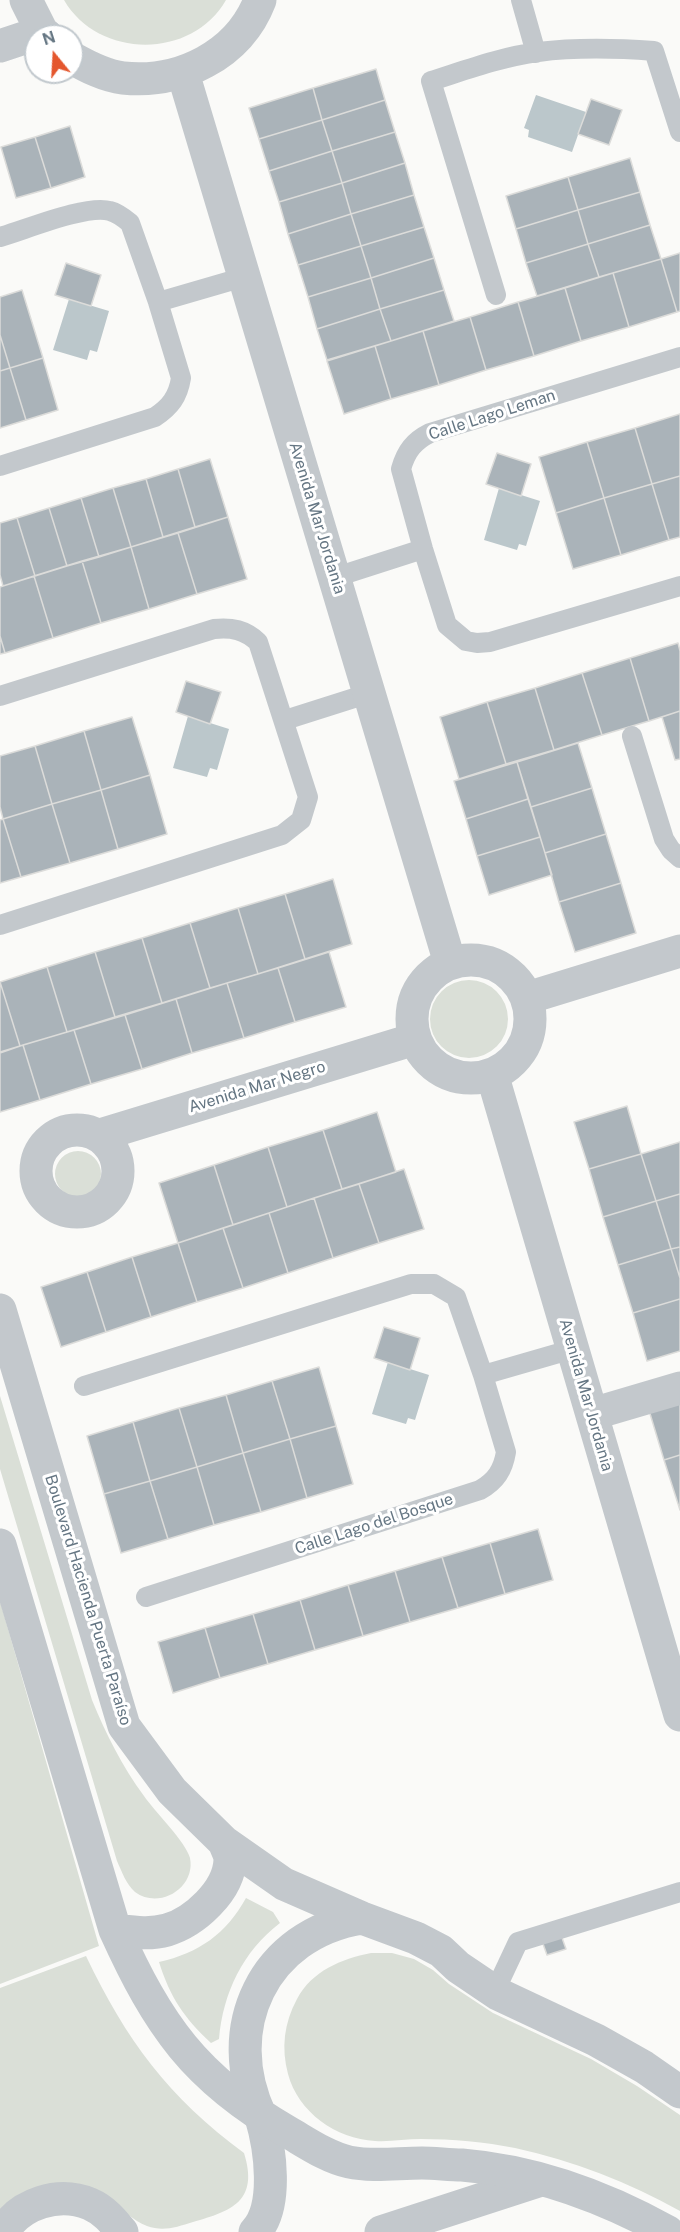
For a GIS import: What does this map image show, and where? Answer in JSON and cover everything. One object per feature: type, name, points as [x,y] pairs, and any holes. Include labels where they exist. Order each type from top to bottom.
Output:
[{"type":"street","points":[[26,0],[39,24]]},
{"type":"street","points":[[84,65],[121,78],[152,79],[183,73],[212,59],[237,38],[255,12],[260,0]]},
{"type":"street","points":[[0,46],[24,39]]},
{"type":"street","name":"Avenida Mar Jordania","points":[[183,73],[450,963]]},
{"type":"street","points":[[527,998],[680,951]]},
{"type":"street","points":[[473,959],[496,965],[514,978],[527,998],[530,1016],[528,1034],[521,1051],[508,1065],[492,1074],[474,1078],[456,1076],[438,1069],[424,1056],[415,1039],[412,1009],[417,994],[425,981],[450,963],[473,959]]},
{"type":"street","name":"Avenida Mar Negro","points":[[100,1135],[415,1039]]},
{"type":"street","name":"Avenida Mar Jordania","points":[[492,1074],[680,1715]]},
{"type":"street","name":"Boulevard Hacienda Puerta Paraíso","points":[[0,1310],[124,1726],[172,1791],[224,1842],[284,1884],[362,1918],[416,1938],[441,1951],[458,1967],[495,1991],[596,2040],[644,2067],[680,2092]]},
{"type":"street","points":[[592,1414],[680,1388]]},
{"type":"street","points":[[0,1545],[115,1930],[156,2011],[179,2045],[220,2086],[261,2117],[322,2151],[347,2161],[375,2165],[422,2163],[508,2171],[600,2199],[668,2232]]},
{"type":"street","points":[[115,1930],[147,1933],[167,1930],[186,1922],[203,1910],[216,1895],[225,1878],[230,1859],[224,1842]]},
{"type":"street","points":[[255,2232],[264,2217],[270,2184],[268,2140],[246,2074],[244,2052],[246,2029],[252,2007],[261,1986],[276,1964],[295,1945],[318,1931],[342,1921],[362,1918]]},
{"type":"street","points":[[381,2232],[541,2180]]},
{"type":"street","points":[[3,2232],[8,2223],[25,2209],[46,2200],[67,2198],[91,2204],[111,2217],[122,2232]]},
{"type":"lane","points":[[521,0],[536,53]]},
{"type":"lane","points":[[496,295],[430,81],[484,64],[536,53],[615,48],[654,51],[680,132]]},
{"type":"lane","points":[[0,237],[86,210],[109,210],[130,223],[158,302],[181,378],[179,390],[173,402],[155,417],[0,466]]},
{"type":"lane","points":[[158,302],[244,277]]},
{"type":"lane","name":"Calle Lago Leman","points":[[680,357],[430,433],[420,438],[404,457],[401,469],[447,625],[466,641],[490,642],[680,586]]},
{"type":"lane","points":[[336,577],[423,549]]},
{"type":"lane","points":[[0,696],[214,628],[225,627],[249,634],[258,642],[308,796],[301,820],[282,836],[0,925]]},
{"type":"lane","points":[[285,720],[370,693]]},
{"type":"lane","points":[[632,736],[664,839],[670,850],[680,858]]},
{"type":"lane","name":"Calle Lago del Bosque","points":[[84,1386],[423,1282],[434,1284],[456,1296],[506,1452],[504,1464],[498,1475],[480,1490],[146,1596]]},
{"type":"lane","points":[[483,1375],[573,1349]]},
{"type":"lane","points":[[495,1991],[518,1942],[680,1892]]},
{"type":"shaded area","points":[[64,0],[226,0],[211,20],[191,34],[169,42],[145,45],[121,42],[99,33],[79,19]]},
{"type":"shaded area","points":[[536,95],[586,112],[572,152],[528,137],[529,130],[524,128]]},
{"type":"shaded area","points":[[69,299],[109,311],[97,352],[90,350],[87,360],[53,350]]},
{"type":"shaded area","points":[[499,488],[540,501],[526,546],[519,544],[517,550],[484,540]]},
{"type":"shaded area","points":[[188,716],[229,729],[217,770],[210,768],[207,777],[173,768]]},
{"type":"shaded area","points":[[469,980],[484,983],[497,991],[505,1004],[508,1019],[505,1034],[497,1047],[484,1055],[469,1058],[454,1055],[441,1047],[433,1034],[430,1019],[433,1004],[441,991],[454,983]]},
{"type":"shaded area","points":[[83,1151],[95,1157],[100,1165],[100,1183],[95,1191],[87,1196],[73,1197],[65,1194],[58,1187],[55,1169],[58,1161],[65,1154]]},
{"type":"shaded area","points":[[388,1362],[429,1375],[415,1420],[408,1418],[406,1424],[372,1414]]},
{"type":"shaded area","points":[[0,1396],[92,1700],[129,1773],[149,1803],[183,1844],[190,1858],[190,1869],[182,1887],[165,1897],[144,1897],[135,1892],[127,1882],[117,1861],[0,1469]]},
{"type":"shaded area","points":[[0,1601],[99,1946],[0,1984]]},
{"type":"shaded area","points":[[246,1898],[273,1912],[280,1923],[255,1946],[245,1960],[230,1989],[219,2039],[211,2043],[193,2025],[179,2006],[159,1962],[187,1953],[210,1940],[230,1922]]},
{"type":"shaded area","points":[[371,1953],[392,1953],[414,1959],[493,2013],[591,2059],[680,2115],[680,2211],[600,2174],[537,2153],[456,2140],[360,2139],[333,2129],[321,2121],[300,2100],[288,2074],[284,2045],[289,2017],[303,1989],[319,1974],[338,1963]]},
{"type":"shaded area","points":[[86,1956],[117,2014],[151,2065],[193,2110],[244,2153],[248,2182],[245,2193],[230,2208],[207,2218],[164,2229],[153,2228],[137,2221],[110,2198],[0,2212],[0,1988]]},
{"type":"building","points":[[376,69],[385,100],[322,120],[313,88]]},
{"type":"building","points":[[313,88],[322,120],[259,139],[249,108]]},
{"type":"building","points":[[591,99],[622,110],[609,145],[578,134]]},
{"type":"building","points":[[385,100],[395,132],[332,151],[322,120]]},
{"type":"building","points":[[322,120],[332,151],[269,171],[259,139]]},
{"type":"building","points":[[70,126],[85,177],[51,188],[35,137]]},
{"type":"building","points":[[395,132],[405,163],[342,183],[332,151]]},
{"type":"building","points":[[35,137],[51,188],[16,198],[1,147]]},
{"type":"building","points":[[332,151],[342,183],[279,202],[269,171]]},
{"type":"building","points":[[630,158],[640,192],[578,210],[568,177]]},
{"type":"building","points":[[405,163],[414,195],[351,214],[342,183]]},
{"type":"building","points":[[568,177],[578,210],[516,229],[506,196]]},
{"type":"building","points":[[342,183],[351,214],[288,234],[279,202]]},
{"type":"building","points":[[640,192],[650,225],[588,244],[578,210]]},
{"type":"building","points":[[414,195],[424,227],[361,246],[351,214]]},
{"type":"building","points":[[578,210],[588,244],[526,263],[516,229]]},
{"type":"building","points":[[351,214],[361,246],[298,265],[288,234]]},
{"type":"building","points":[[650,225],[661,259],[599,277],[588,244]]},
{"type":"building","points":[[424,227],[434,258],[371,278],[361,246]]},
{"type":"building","points":[[588,244],[599,277],[537,296],[526,263]]},
{"type":"building","points":[[361,246],[371,278],[308,297],[298,265]]},
{"type":"building","points":[[680,253],[680,311],[677,312],[661,259]]},
{"type":"building","points":[[434,258],[444,290],[380,309],[371,278]]},
{"type":"building","points":[[661,259],[677,312],[629,327],[613,273]]},
{"type":"building","points":[[66,263],[101,275],[91,306],[55,295]]},
{"type":"building","points":[[613,273],[629,327],[581,341],[565,288]]},
{"type":"building","points":[[371,278],[380,309],[317,329],[308,297]]},
{"type":"building","points":[[565,288],[581,341],[534,356],[518,302]]},
{"type":"building","points":[[22,290],[43,358],[10,368],[0,335],[0,297]]},
{"type":"building","points":[[444,290],[454,321],[391,341],[380,309]]},
{"type":"building","points":[[518,302],[534,356],[486,370],[470,317]]},
{"type":"building","points":[[380,309],[391,341],[327,360],[317,329]]},
{"type":"building","points":[[470,317],[486,370],[439,385],[423,331]]},
{"type":"building","points":[[423,331],[439,385],[391,399],[375,346]]},
{"type":"building","points":[[0,335],[10,368],[0,371]]},
{"type":"building","points":[[375,346],[391,399],[344,414],[327,361]]},
{"type":"building","points":[[43,358],[58,410],[26,420],[10,368]]},
{"type":"building","points":[[10,368],[26,420],[0,428],[0,371]]},
{"type":"building","points":[[680,414],[680,476],[652,484],[635,428]]},
{"type":"building","points":[[635,428],[652,484],[604,498],[587,442]]},
{"type":"building","points":[[587,442],[604,498],[556,513],[539,457]]},
{"type":"building","points":[[497,453],[531,464],[521,496],[486,484]]},
{"type":"building","points":[[210,459],[228,517],[195,527],[178,469]]},
{"type":"building","points":[[178,469],[195,527],[163,537],[146,479]]},
{"type":"building","points":[[680,476],[680,537],[669,540],[652,484]]},
{"type":"building","points":[[146,479],[163,537],[131,547],[113,488]]},
{"type":"building","points":[[652,484],[669,540],[621,555],[604,498]]},
{"type":"building","points":[[113,488],[131,547],[99,557],[81,498]]},
{"type":"building","points":[[81,498],[99,557],[67,566],[49,508]]},
{"type":"building","points":[[604,498],[621,555],[573,569],[556,513]]},
{"type":"building","points":[[49,508],[67,566],[35,576],[17,518]]},
{"type":"building","points":[[228,517],[247,579],[197,594],[178,533]]},
{"type":"building","points":[[17,518],[35,576],[3,586],[0,575],[0,523]]},
{"type":"building","points":[[178,533],[197,594],[149,609],[131,547]]},
{"type":"building","points":[[131,547],[149,609],[101,623],[82,561]]},
{"type":"building","points":[[82,561],[101,623],[53,638],[34,576]]},
{"type":"building","points":[[34,576],[53,638],[5,653],[0,636],[0,587]]},
{"type":"building","points":[[0,636],[5,653],[0,654]]},
{"type":"building","points":[[678,643],[680,711],[649,721],[630,658]]},
{"type":"building","points":[[630,658],[649,721],[602,735],[582,673]]},
{"type":"building","points":[[582,673],[602,735],[554,750],[535,688]]},
{"type":"building","points":[[186,681],[221,692],[210,724],[176,712]]},
{"type":"building","points":[[535,688],[554,750],[506,764],[487,702]]},
{"type":"building","points":[[487,702],[506,764],[459,779],[440,717]]},
{"type":"building","points":[[680,711],[680,759],[675,760],[662,717]]},
{"type":"building","points":[[132,717],[150,775],[101,790],[84,731]]},
{"type":"building","points":[[84,731],[101,790],[52,804],[35,746]]},
{"type":"building","points":[[578,743],[592,788],[531,807],[517,762]]},
{"type":"building","points":[[35,746],[52,804],[3,819],[0,807],[0,756]]},
{"type":"building","points":[[517,762],[528,799],[466,819],[454,781]]},
{"type":"building","points":[[150,775],[167,834],[118,849],[101,790]]},
{"type":"building","points":[[592,788],[606,834],[545,853],[531,807]]},
{"type":"building","points":[[101,790],[118,849],[70,863],[52,804]]},
{"type":"building","points":[[528,799],[540,837],[477,856],[466,819]]},
{"type":"building","points":[[52,804],[70,863],[21,877],[3,819]]},
{"type":"building","points":[[3,819],[21,877],[0,883],[0,820]]},
{"type":"building","points":[[606,834],[621,883],[559,902],[545,853]]},
{"type":"building","points":[[540,837],[552,875],[489,895],[477,856]]},
{"type":"building","points":[[333,879],[352,944],[305,959],[285,894]]},
{"type":"building","points":[[621,883],[636,933],[575,952],[559,902]]},
{"type":"building","points":[[285,894],[305,959],[258,974],[238,908]]},
{"type":"building","points":[[238,908],[258,974],[210,988],[190,923]]},
{"type":"building","points":[[190,923],[210,988],[162,1003],[142,938]]},
{"type":"building","points":[[142,938],[162,1003],[115,1017],[95,952]]},
{"type":"building","points":[[95,952],[115,1017],[67,1032],[47,967]]},
{"type":"building","points":[[329,952],[346,1007],[295,1022],[278,968]]},
{"type":"building","points":[[47,967],[67,1032],[20,1046],[0,982]]},
{"type":"building","points":[[278,968],[295,1022],[244,1038],[227,983]]},
{"type":"building","points":[[0,982],[20,1046],[0,1052]]},
{"type":"building","points":[[227,983],[244,1038],[192,1053],[176,999]]},
{"type":"building","points":[[176,999],[192,1053],[142,1069],[125,1015]]},
{"type":"building","points":[[125,1015],[142,1069],[91,1084],[74,1030]]},
{"type":"building","points":[[74,1030],[91,1084],[40,1100],[23,1045]]},
{"type":"building","points":[[23,1045],[40,1100],[0,1112],[0,1053]]},
{"type":"building","points":[[627,1106],[641,1154],[589,1169],[574,1122]]},
{"type":"building","points":[[377,1112],[396,1172],[342,1189],[323,1130]]},
{"type":"building","points":[[323,1130],[342,1189],[287,1207],[268,1147]]},
{"type":"building","points":[[680,1142],[680,1194],[656,1201],[641,1154]]},
{"type":"building","points":[[268,1147],[287,1207],[233,1225],[214,1165]]},
{"type":"building","points":[[641,1154],[656,1201],[603,1217],[589,1169]]},
{"type":"building","points":[[214,1165],[233,1225],[178,1243],[159,1183]]},
{"type":"building","points":[[404,1169],[424,1229],[379,1243],[359,1184]]},
{"type":"building","points":[[359,1184],[379,1243],[333,1258],[314,1198]]},
{"type":"building","points":[[680,1194],[680,1247],[671,1249],[656,1201]]},
{"type":"building","points":[[314,1198],[333,1258],[288,1273],[269,1213]]},
{"type":"building","points":[[656,1201],[671,1249],[618,1265],[603,1217]]},
{"type":"building","points":[[269,1213],[288,1273],[243,1288],[223,1228]]},
{"type":"building","points":[[223,1228],[243,1288],[197,1302],[178,1243]]},
{"type":"building","points":[[178,1243],[197,1302],[151,1317],[132,1257]]},
{"type":"building","points":[[680,1247],[680,1278],[671,1249]]},
{"type":"building","points":[[671,1249],[680,1278],[680,1299],[633,1313],[618,1265]]},
{"type":"building","points":[[132,1257],[151,1317],[106,1332],[87,1272]]},
{"type":"building","points":[[87,1272],[106,1332],[61,1347],[41,1287]]},
{"type":"building","points":[[680,1299],[680,1351],[647,1361],[633,1313]]},
{"type":"building","points":[[384,1327],[420,1338],[410,1370],[374,1358]]},
{"type":"building","points":[[319,1367],[336,1426],[290,1439],[272,1381]]},
{"type":"building","points":[[272,1381],[290,1439],[243,1453],[226,1395]]},
{"type":"building","points":[[226,1395],[243,1453],[197,1467],[179,1408]]},
{"type":"building","points":[[680,1397],[680,1455],[664,1460],[648,1407]]},
{"type":"building","points":[[179,1408],[197,1467],[150,1481],[133,1422]]},
{"type":"building","points":[[133,1422],[150,1481],[104,1494],[87,1436]]},
{"type":"building","points":[[336,1426],[353,1484],[307,1498],[290,1439]]},
{"type":"building","points":[[290,1439],[307,1498],[261,1512],[243,1453]]},
{"type":"building","points":[[243,1453],[261,1512],[214,1525],[197,1467]]},
{"type":"building","points":[[680,1455],[680,1510],[664,1460]]},
{"type":"building","points":[[197,1467],[214,1525],[168,1539],[150,1481]]},
{"type":"building","points":[[150,1481],[168,1539],[121,1553],[104,1494]]},
{"type":"building","points":[[538,1529],[553,1580],[505,1594],[490,1543]]},
{"type":"building","points":[[490,1543],[505,1594],[458,1608],[442,1557]]},
{"type":"building","points":[[442,1557],[458,1608],[410,1622],[395,1571]]},
{"type":"building","points":[[395,1571],[410,1622],[363,1636],[348,1585]]},
{"type":"building","points":[[348,1585],[363,1636],[315,1650],[300,1600]]},
{"type":"building","points":[[300,1600],[315,1650],[268,1664],[253,1614]]},
{"type":"building","points":[[253,1614],[268,1664],[220,1678],[205,1628]]},
{"type":"building","points":[[205,1628],[220,1678],[173,1693],[158,1642]]},
{"type":"building","points":[[561,1935],[566,1949],[547,1955],[542,1941]]}]
